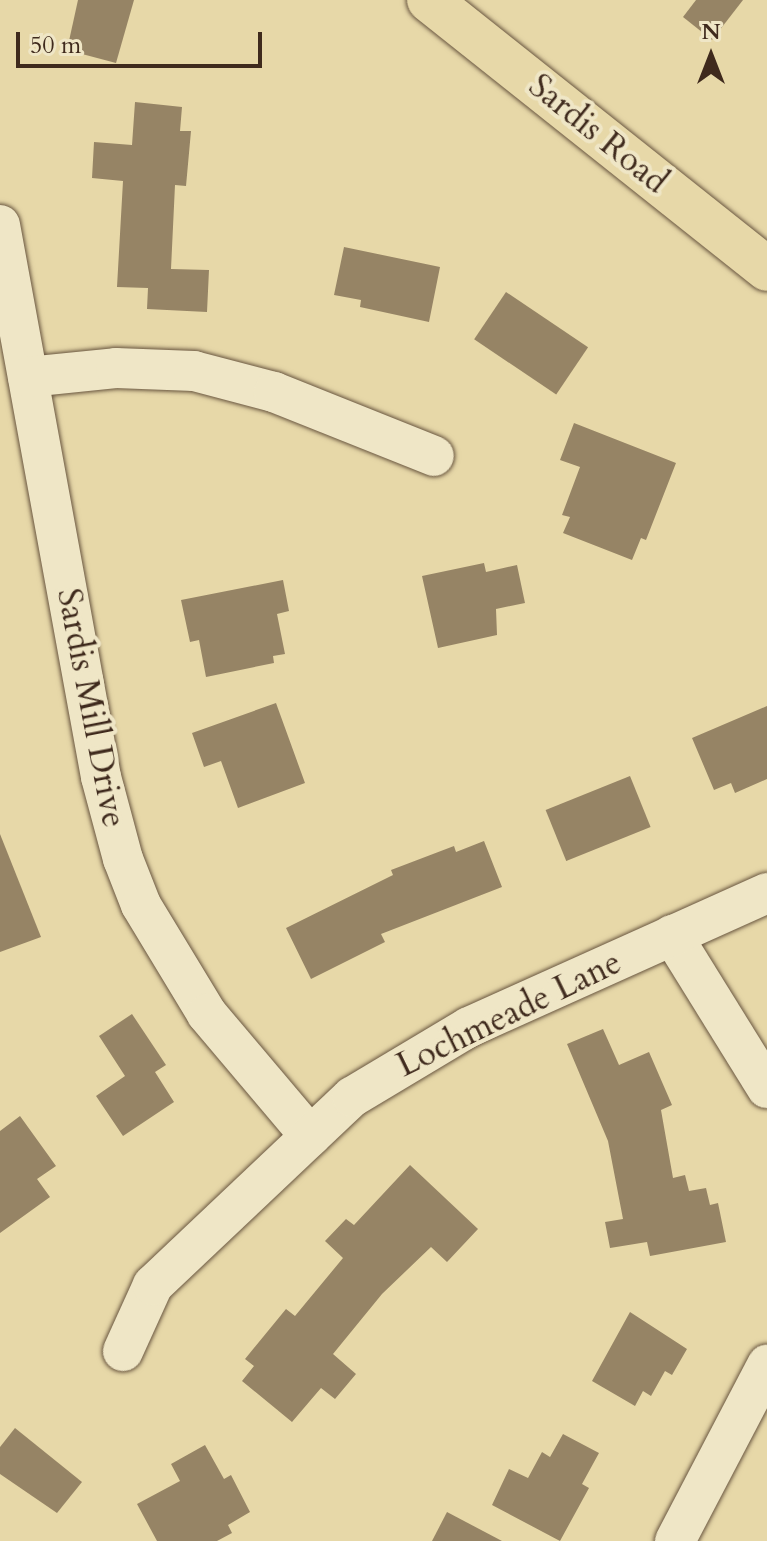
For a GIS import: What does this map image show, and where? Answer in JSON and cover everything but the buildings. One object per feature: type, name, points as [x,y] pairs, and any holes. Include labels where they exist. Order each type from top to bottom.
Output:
[{"type":"main road","name":"Sardis Road","points":[[429,0],[767,269]]},
{"type":"street","name":"Sardis Mill Drive","points":[[0,225],[101,777],[123,859],[141,905],[207,1014],[310,1136]]},
{"type":"street","points":[[28,377],[116,368],[194,371],[274,392],[434,456]]},
{"type":"street","name":"Lochmeade Lane","points":[[123,1351],[153,1285],[352,1097],[412,1056],[767,893]]},
{"type":"street","points":[[672,935],[767,1088]]},
{"type":"street","points":[[675,1541],[767,1365]]}]
